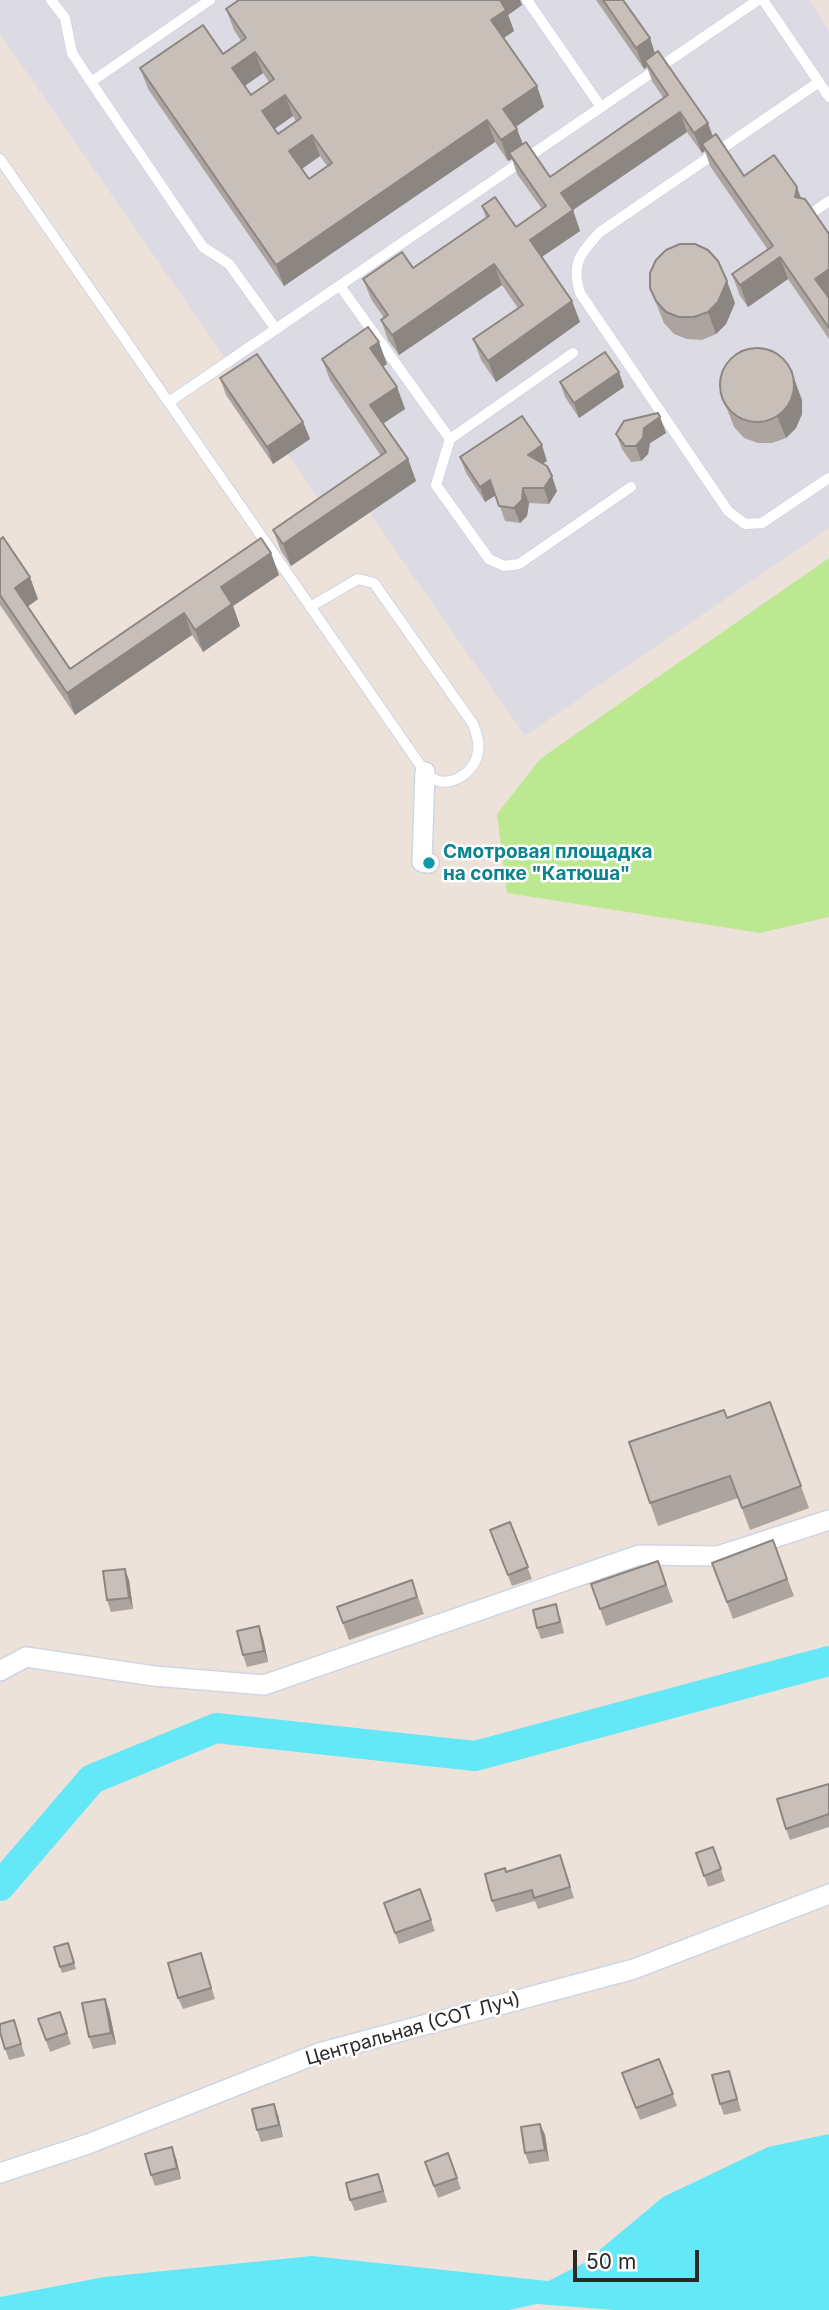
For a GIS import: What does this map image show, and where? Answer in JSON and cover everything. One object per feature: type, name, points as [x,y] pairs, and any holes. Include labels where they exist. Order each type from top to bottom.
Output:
[{"type":"street","points":[[425,772],[422,862],[429,863]]},
{"type":"street","points":[[0,1671],[26,1657],[154,1676],[264,1685],[639,1555],[718,1556],[829,1520]]},
{"type":"street","name":"Центральная (СОТ Луч)","points":[[0,2173],[88,2144],[319,2053],[634,1969],[829,1894]]},
{"type":"lane","points":[[51,0],[65,19],[72,53],[203,247],[229,264],[276,329]]},
{"type":"lane","points":[[91,82],[210,0]]},
{"type":"lane","points":[[527,0],[601,107]]},
{"type":"lane","points":[[169,402],[760,0],[829,97]]},
{"type":"lane","points":[[819,82],[600,232],[581,253],[575,275],[580,293],[728,512],[745,524],[762,523],[829,478]]},
{"type":"lane","points":[[0,159],[310,607],[425,772],[440,782],[457,780],[469,770],[478,754],[479,741],[473,723],[374,583],[358,579],[310,607]]},
{"type":"lane","points":[[808,215],[829,201]]},
{"type":"lane","points":[[340,286],[450,439]]},
{"type":"lane","points":[[573,353],[450,439],[436,485],[489,559],[503,566],[519,564],[631,487]]},
{"type":"shaded area","points":[[0,0],[810,0],[829,31],[829,528],[525,736],[347,481],[318,499],[288,454],[273,464],[226,395],[243,384],[0,34]]},
{"type":"green space","points":[[829,558],[829,917],[760,933],[507,893],[497,814],[540,759]]},
{"type":"water","points":[[829,2134],[829,2310],[615,2310],[537,2304],[509,2310],[0,2310],[0,2297],[104,2277],[312,2256],[548,2281],[584,2263],[663,2197],[768,2147]]},
{"type":"building","points":[[239,0],[500,0],[506,10],[491,20],[537,86],[503,109],[517,129],[501,140],[487,120],[276,265],[140,68],[203,25],[223,54],[246,38],[226,9]],"holes":[[[255,52],[274,79],[251,95],[232,68]],[[285,95],[301,118],[278,134],[262,111]],[[312,135],[332,163],[309,179],[289,151]]]},
{"type":"building","points":[[603,0],[623,0],[650,38],[636,48]]},
{"type":"building","points":[[658,51],[708,123],[694,133],[680,112],[561,193],[573,210],[530,240],[572,301],[488,361],[473,339],[523,305],[494,264],[392,335],[381,320],[388,315],[363,279],[402,252],[413,268],[489,216],[482,206],[495,197],[516,227],[546,206],[509,153],[526,142],[550,177],[668,95],[645,61]]},
{"type":"building","points":[[716,134],[744,176],[774,155],[797,187],[795,197],[805,199],[829,234],[829,269],[815,279],[829,298],[829,328],[780,257],[740,285],[732,274],[773,246],[702,144]]},
{"type":"building","points":[[680,244],[695,244],[708,250],[718,261],[727,281],[718,302],[708,312],[694,317],[679,317],[666,312],[656,301],[650,288],[650,273],[656,260],[666,250]]},
{"type":"building","points":[[368,327],[379,342],[370,348],[397,387],[370,405],[408,459],[283,544],[273,530],[386,452],[322,359]]},
{"type":"building","points":[[757,348],[771,351],[783,359],[791,371],[794,385],[791,399],[783,411],[771,419],[757,422],[743,419],[731,411],[723,399],[720,385],[723,371],[731,359],[743,351]]},
{"type":"building","points":[[605,352],[619,372],[574,403],[560,382]]},
{"type":"building","points":[[257,354],[303,422],[267,447],[220,378]]},
{"type":"building","points":[[658,413],[660,417],[644,428],[643,438],[636,446],[625,446],[616,434],[624,421]]},
{"type":"building","points":[[522,416],[542,445],[528,455],[547,466],[552,476],[544,488],[523,488],[522,500],[514,508],[499,506],[490,480],[480,487],[460,457]]},
{"type":"building","points":[[3,537],[30,577],[15,588],[70,669],[261,538],[271,553],[221,587],[232,604],[195,630],[184,613],[67,693],[0,595],[0,540]]},
{"type":"building","points":[[770,1402],[801,1486],[742,1508],[730,1476],[650,1503],[629,1442],[724,1410],[727,1418]]},
{"type":"building","points":[[510,1522],[528,1567],[508,1575],[490,1530]]},
{"type":"building","points":[[773,1540],[787,1579],[727,1602],[712,1563]]},
{"type":"building","points":[[658,1561],[666,1585],[600,1609],[591,1584]]},
{"type":"building","points":[[125,1569],[129,1598],[107,1600],[103,1571]]},
{"type":"building","points":[[412,1580],[417,1597],[343,1623],[337,1607]]},
{"type":"building","points":[[556,1604],[560,1622],[537,1628],[533,1610]]},
{"type":"building","points":[[259,1626],[264,1651],[243,1655],[237,1631]]},
{"type":"building","points":[[829,1784],[829,1814],[786,1829],[777,1799]]},
{"type":"building","points":[[713,1847],[721,1869],[704,1876],[696,1853]]},
{"type":"building","points":[[560,1855],[570,1887],[534,1898],[532,1890],[492,1901],[485,1874],[505,1868],[506,1872]]},
{"type":"building","points":[[420,1889],[431,1920],[395,1933],[384,1903]]},
{"type":"building","points":[[68,1943],[74,1963],[60,1967],[54,1947]]},
{"type":"building","points":[[201,1953],[211,1988],[178,1998],[168,1963]]},
{"type":"building","points":[[105,1999],[111,2033],[89,2037],[82,2003]]},
{"type":"building","points":[[60,2012],[67,2033],[46,2040],[38,2019]]},
{"type":"building","points":[[14,2020],[21,2044],[5,2049],[0,2024]]},
{"type":"building","points":[[659,2059],[673,2094],[636,2108],[622,2073]]},
{"type":"building","points":[[729,2071],[737,2099],[720,2104],[712,2075]]},
{"type":"building","points":[[274,2104],[279,2125],[257,2130],[252,2109]]},
{"type":"building","points":[[540,2124],[545,2150],[525,2153],[521,2127]]},
{"type":"building","points":[[172,2147],[177,2168],[151,2175],[145,2154]]},
{"type":"building","points":[[448,2153],[457,2178],[434,2186],[425,2162]]},
{"type":"building","points":[[378,2174],[383,2191],[350,2200],[346,2183]]},
{"type":"waterway","points":[[0,1886],[92,1779],[216,1728],[475,1756],[829,1661]]},
{"type":"place","name":"Смотровая площадка на сопке \"Катюша\"","points":[[429,863]]}]
